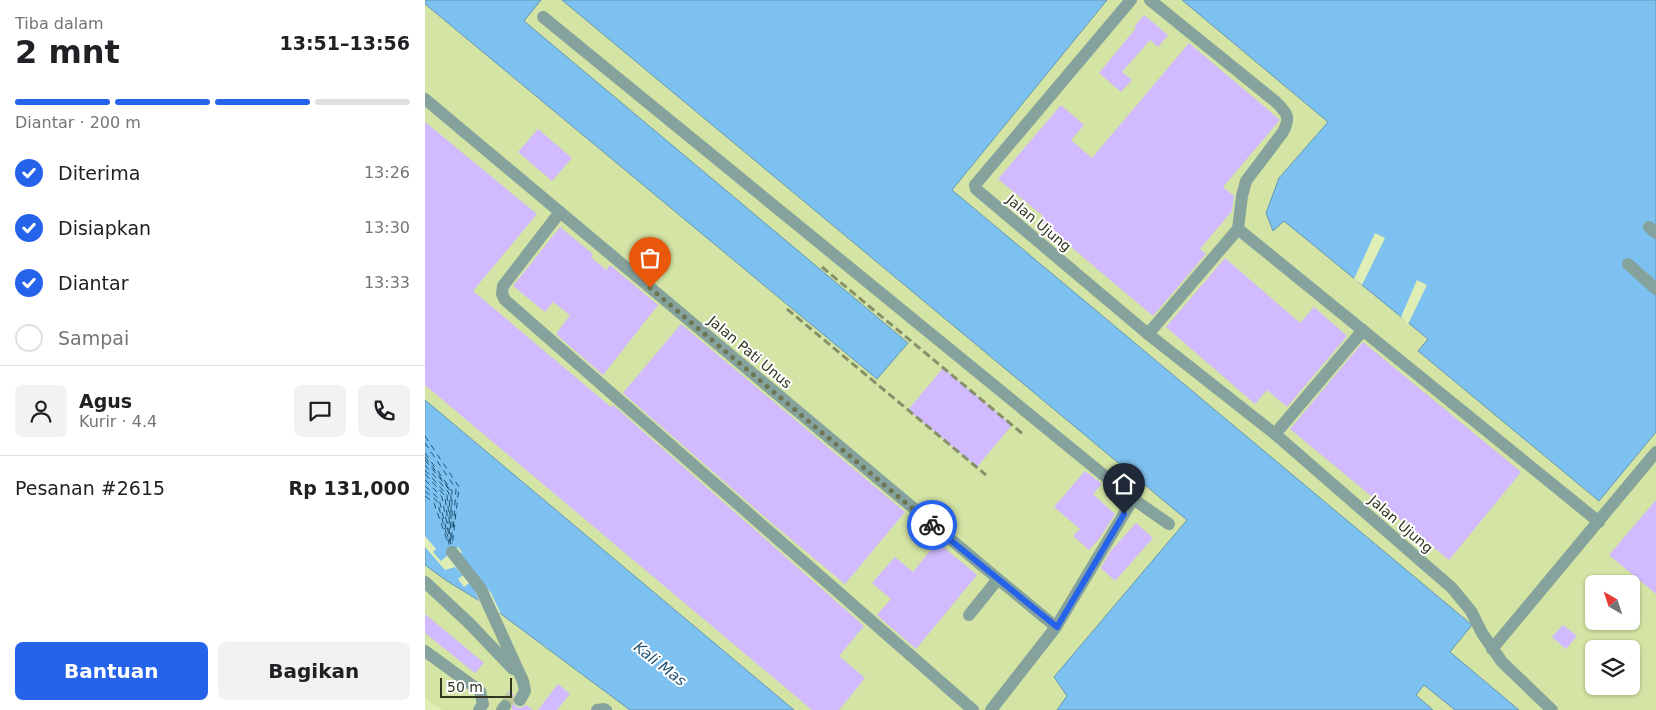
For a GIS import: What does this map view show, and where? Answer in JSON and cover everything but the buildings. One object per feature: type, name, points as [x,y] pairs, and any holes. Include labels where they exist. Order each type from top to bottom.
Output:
[{"type":"lane","name":"Jalan Ujung","points":[[1131,0],[975,185],[978,193],[1149,334],[1275,434],[1452,588],[1471,611],[1492,649],[1502,662],[1552,710]]},
{"type":"lane","points":[[1149,334],[1238,229],[1246,181],[1288,124],[1285,110],[1150,0]]},
{"type":"lane","points":[[543,17],[1133,499],[1169,524]]},
{"type":"lane","name":"Jalan Pati Unus","points":[[425,99],[1057,627]]},
{"type":"lane","points":[[559,212],[503,286],[502,294],[505,300],[973,710]]},
{"type":"lane","points":[[1238,229],[1599,522]]},
{"type":"lane","points":[[1628,264],[1656,289]]},
{"type":"lane","points":[[1275,434],[1363,330]]},
{"type":"lane","points":[[1492,649],[1656,452]]},
{"type":"lane","points":[[991,710],[1057,627],[1133,499]]},
{"type":"lane","points":[[452,552],[481,589],[521,679],[525,691],[517,697]]},
{"type":"lane","points":[[969,615],[998,579]]},
{"type":"lane","points":[[425,582],[469,623],[521,679]]},
{"type":"lane","points":[[425,651],[480,692],[483,704],[479,710]]},
{"type":"lane","points":[[597,710],[605,710]]},
{"type":"shaded area","points":[[541,0],[562,0],[1188,520],[1054,677],[1067,696],[1057,710],[794,710],[425,400],[425,4],[491,59]]},
{"type":"shaded area","points":[[1107,0],[1182,0],[1328,122],[1279,178],[1273,231],[1283,220],[1428,339],[1418,351],[1599,500],[1656,432],[1656,710],[1433,710],[1416,695],[952,190]]},
{"type":"shaded area","points":[[425,565],[447,581],[501,614],[630,710],[442,710],[425,699]]},
{"type":"water","points":[[425,0],[541,0],[524,21],[908,343],[877,379],[425,4]]},
{"type":"water","points":[[562,0],[1107,0],[952,190],[1472,625],[1450,652],[1519,710],[1455,710],[1424,685],[1416,695],[1433,710],[1057,710],[1067,696],[1054,677],[1187,520]]},
{"type":"water","points":[[1182,0],[1656,0],[1656,432],[1599,501],[1418,351],[1428,339],[1284,221],[1273,231],[1266,213],[1279,178],[1328,122]]},
{"type":"water","name":"Kali Mas","points":[[425,400],[794,710],[630,710],[501,614],[447,581],[425,565]]},
{"type":"pier","points":[[1375,233],[1385,238],[1362,285],[1354,279]]},
{"type":"pier","points":[[1417,280],[1427,285],[1408,324],[1401,317]]},
{"type":"pier","points":[[425,536],[436,549],[433,552],[441,561],[458,547],[462,552],[460,555],[491,593],[501,614],[479,601],[472,581],[464,587],[458,579],[463,575],[455,567],[445,570],[425,547]]},
{"type":"ferry route","points":[[425,436],[459,487],[452,547]]},
{"type":"ferry route","points":[[425,443],[456,489],[453,532]]},
{"type":"ferry route","points":[[425,453],[452,491],[452,544]]},
{"type":"ferry route","points":[[425,457],[450,490]]},
{"type":"ferry route","points":[[425,460],[451,492],[451,519]]},
{"type":"ferry route","points":[[425,465],[449,493],[451,539]]},
{"type":"ferry route","points":[[425,470],[447,495],[450,529]]},
{"type":"ferry route","points":[[425,474],[445,496],[448,524]]},
{"type":"ferry route","points":[[425,480],[442,497],[450,542]]},
{"type":"ferry route","points":[[425,486],[439,499],[448,537]]},
{"type":"ferry route","points":[[425,491],[437,501],[450,547]]},
{"type":"ferry route","points":[[425,496],[434,503],[447,540]]},
{"type":"ferry route","points":[[449,528],[450,539]]},
{"type":"ferry route","points":[[450,538],[451,547]]},
{"type":"tunnel","points":[[505,706],[513,694]]},
{"type":"railway","points":[[822,267],[1024,435]]},
{"type":"railway","points":[[787,309],[986,475]]},
{"type":"way so far","points":[[650,288],[932,525]]},
{"type":"route","points":[[932,525],[1057,627],[1124,514]]}]
